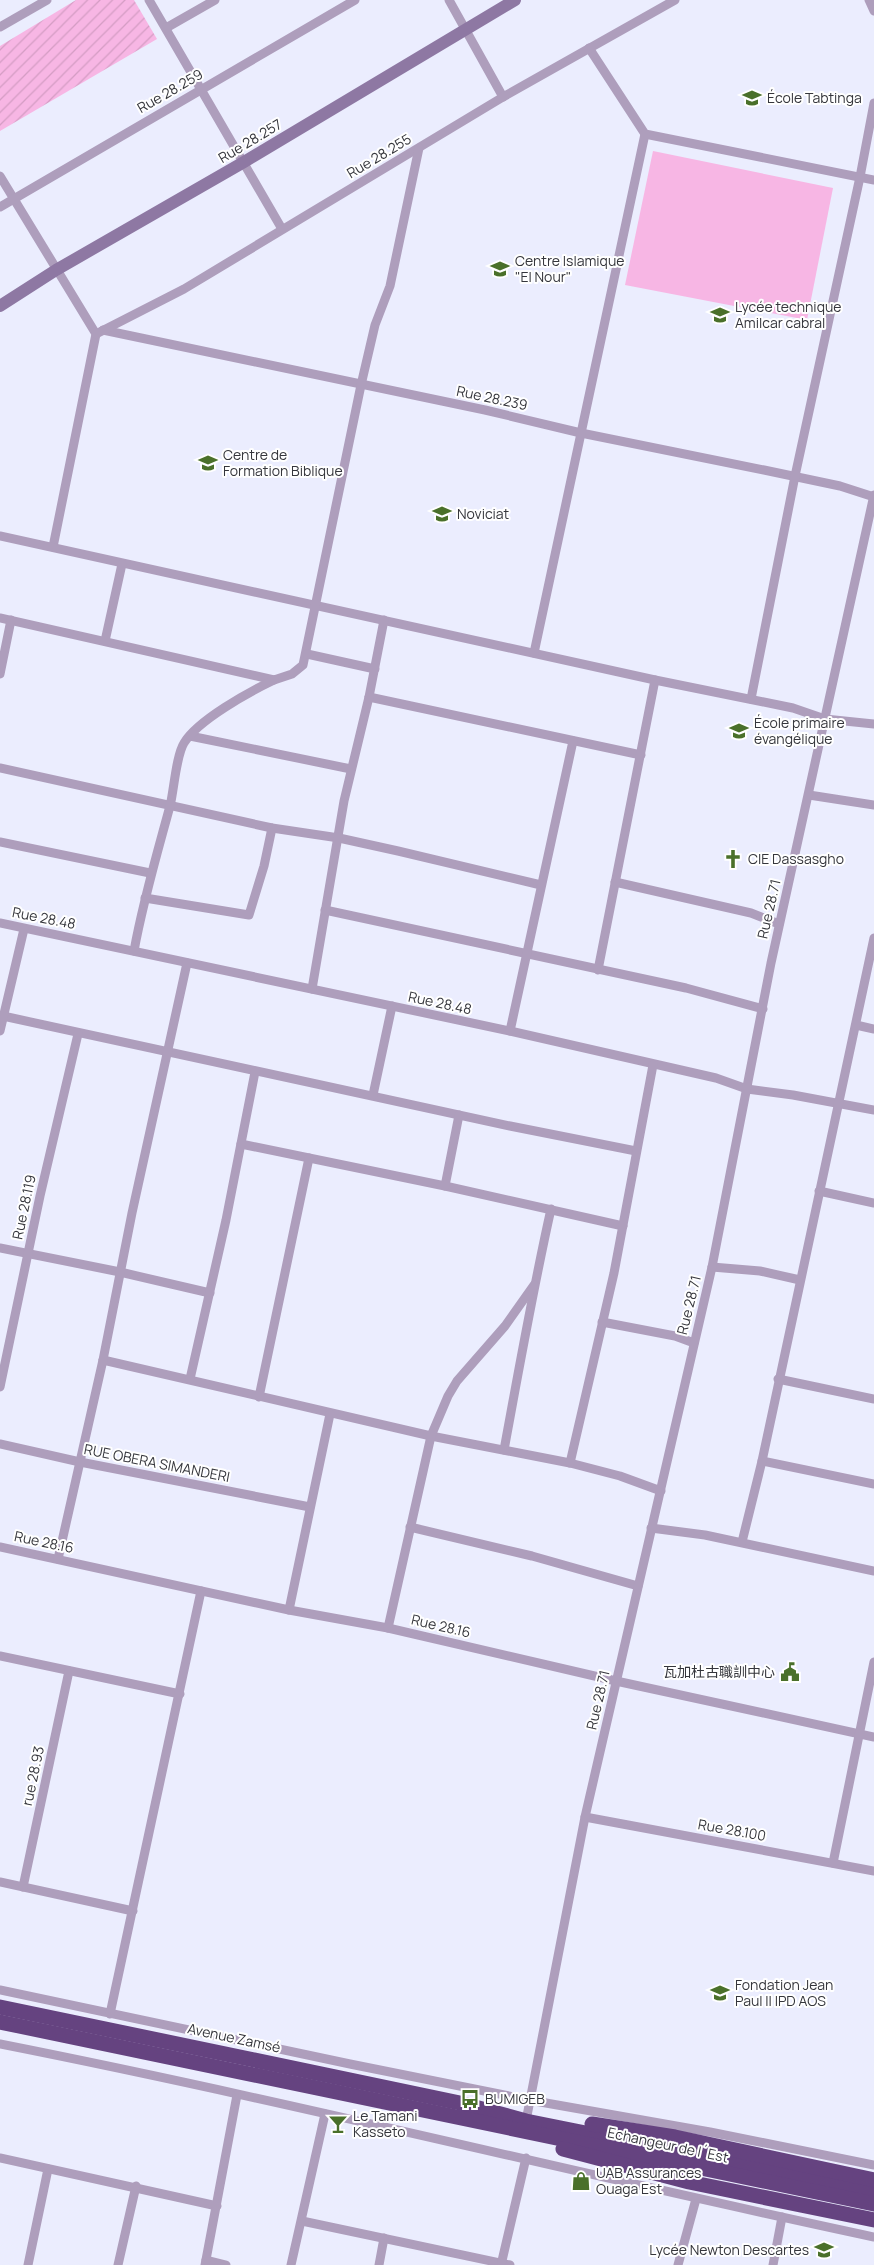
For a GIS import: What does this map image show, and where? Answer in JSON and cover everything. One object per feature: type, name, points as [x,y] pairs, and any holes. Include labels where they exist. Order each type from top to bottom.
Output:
[{"type":"highway","name":"Avenue Zamsé","points":[[0,2007],[458,2110]]},
{"type":"highway","points":[[0,2022],[458,2110]]},
{"type":"highway","name":"Echangeur de l´Est","points":[[458,2110],[471,2120],[822,2186],[874,2191]]},
{"type":"highway","name":"Echangeur de l´Est","points":[[458,2110],[526,2121],[822,2186],[874,2204]]},
{"type":"highway","points":[[471,2120],[540,2143],[689,2182],[874,2220]]},
{"type":"highway","points":[[526,2121],[586,2123],[675,2137],[874,2180]]},
{"type":"street","points":[[0,27],[47,0]]},
{"type":"street","points":[[149,0],[202,88],[282,229]]},
{"type":"street","points":[[166,28],[215,0]]},
{"type":"street","name":"Rue 28.259","points":[[0,207],[355,0]]},
{"type":"street","points":[[449,0],[503,97]]},
{"type":"street","name":"Rue 28.257","points":[[0,306],[56,270],[244,162],[515,0]]},
{"type":"street","name":"Rue 28.255","points":[[100,332],[184,289],[503,97],[675,0]]},
{"type":"street","points":[[869,0],[874,11]]},
{"type":"street","points":[[589,48],[646,134],[874,180]]},
{"type":"street","points":[[751,699],[795,476],[860,177],[874,103]]},
{"type":"street","points":[[534,653],[646,134]]},
{"type":"street","points":[[134,950],[150,873],[170,806],[183,744],[202,724],[228,706],[274,680],[299,670],[307,654],[314,606],[361,385],[375,325],[390,286],[420,148]]},
{"type":"street","points":[[0,176],[56,270],[100,332],[52,547]]},
{"type":"street","name":"Rue 28.239","points":[[100,332],[485,410],[581,433],[795,476],[840,486],[874,497]]},
{"type":"street","name":"Rue 28.71","points":[[526,2121],[585,1817],[712,1267],[780,924],[874,497]]},
{"type":"street","points":[[0,536],[655,680],[793,708],[825,719],[874,724]]},
{"type":"street","points":[[106,641],[122,564]]},
{"type":"street","points":[[0,618],[274,680]]},
{"type":"street","points":[[0,674],[11,620]]},
{"type":"street","points":[[312,989],[351,769],[369,697],[384,620]]},
{"type":"street","points":[[307,654],[375,668]]},
{"type":"street","points":[[598,970],[655,680]]},
{"type":"street","points":[[369,697],[641,755]]},
{"type":"street","points":[[190,736],[351,769]]},
{"type":"street","points":[[510,1031],[573,741]]},
{"type":"street","points":[[0,768],[272,828],[339,838],[541,884]]},
{"type":"street","points":[[809,795],[874,805]]},
{"type":"street","points":[[145,898],[249,916],[264,866],[272,828]]},
{"type":"street","points":[[0,842],[150,873]]},
{"type":"street","points":[[615,882],[751,912],[780,924]]},
{"type":"street","points":[[326,910],[526,955],[686,988],[763,1009]]},
{"type":"street","name":"Rue 28.48","points":[[0,924],[134,950],[510,1031],[716,1078],[747,1089],[874,1110]]},
{"type":"street","points":[[0,1031],[24,929]]},
{"type":"street","points":[[742,1542],[762,1461],[778,1379],[874,938]]},
{"type":"street","points":[[58,1559],[187,962]]},
{"type":"street","points":[[373,1095],[392,1006]]},
{"type":"street","points":[[3,1016],[255,1072],[636,1151]]},
{"type":"street","points":[[856,1025],[874,1028]]},
{"type":"street","name":"Rue 28.119","points":[[0,1387],[78,1034]]},
{"type":"street","points":[[570,1463],[623,1226],[653,1065]]},
{"type":"street","points":[[190,1379],[210,1293],[255,1072]]},
{"type":"street","points":[[445,1186],[459,1115]]},
{"type":"street","points":[[241,1144],[445,1186],[623,1226]]},
{"type":"street","points":[[259,1397],[309,1158]]},
{"type":"street","points":[[819,1191],[874,1203]]},
{"type":"street","points":[[504,1450],[530,1318],[534,1285],[551,1209]]},
{"type":"street","points":[[0,1248],[120,1272],[210,1293]]},
{"type":"street","points":[[712,1267],[760,1271],[800,1280]]},
{"type":"street","points":[[388,1628],[431,1436],[448,1396],[457,1381],[505,1326],[534,1285]]},
{"type":"street","points":[[602,1322],[675,1336],[694,1343]]},
{"type":"street","points":[[102,1360],[190,1379],[330,1414],[570,1463],[620,1476],[660,1490]]},
{"type":"street","points":[[778,1379],[874,1399]]},
{"type":"street","points":[[289,1610],[330,1414]]},
{"type":"street","name":"RUE OBERA SIMANDERI","points":[[0,1444],[80,1462],[310,1507]]},
{"type":"street","points":[[762,1461],[874,1484]]},
{"type":"street","points":[[410,1527],[532,1556],[638,1586]]},
{"type":"street","points":[[651,1528],[742,1542],[874,1571]]},
{"type":"street","name":"Rue 28.16","points":[[0,1547],[289,1610],[388,1628],[616,1681],[874,1737]]},
{"type":"street","points":[[110,2014],[201,1591]]},
{"type":"street","points":[[0,1656],[180,1694]]},
{"type":"street","points":[[833,1862],[858,1732],[874,1662]]},
{"type":"street","name":"rue 28.93","points":[[23,1887],[70,1671]]},
{"type":"street","name":"Rue 28.100","points":[[585,1817],[874,1871]]},
{"type":"street","points":[[0,1882],[133,1911]]},
{"type":"street","points":[[0,1990],[529,2100],[710,2132],[874,2165]]},
{"type":"street","points":[[0,2044],[526,2158],[696,2199],[874,2237]]},
{"type":"street","points":[[226,2265],[205,2263],[237,2095]]},
{"type":"street","points":[[291,2265],[325,2114]]},
{"type":"street","points":[[0,2158],[136,2186],[217,2206]]},
{"type":"street","points":[[302,2221],[504,2264],[526,2158]]},
{"type":"street","points":[[28,2265],[48,2169]]},
{"type":"street","points":[[118,2265],[136,2186]]},
{"type":"street","points":[[678,2265],[696,2199]]},
{"type":"street","points":[[773,2265],[782,2217]]},
{"type":"street","points":[[379,2265],[384,2238]]},
{"type":"shaded area","points":[[76,0],[134,0],[157,39],[0,131],[0,46]]},
{"type":"shaded area","points":[[653,151],[833,188],[807,320],[625,285]]},
{"type":"place","name":"École Tabtinga","points":[[752,98]]},
{"type":"place","name":"Centre Islamique \"El Nour\"","points":[[500,269]]},
{"type":"place","name":"Lycée technique Amilcar cabral","points":[[720,315]]},
{"type":"place","name":"Centre de Formation Biblique","points":[[208,463]]},
{"type":"place","name":"Noviciat","points":[[442,514]]},
{"type":"place","name":"École primaire évangélique","points":[[739,731]]},
{"type":"place","name":"CIE Dassasgho","points":[[733,859]]},
{"type":"place","name":"瓦加杜古職訓中心","points":[[790,1672]]},
{"type":"place","name":"Fondation Jean Paul II IPD AOS","points":[[720,1993]]},
{"type":"place","name":"BUMIGEB","points":[[470,2099]]},
{"type":"place","name":"Le Tamani Kasseto","points":[[338,2124]]},
{"type":"place","name":"UAB Assurances Ouaga Est","points":[[581,2181]]},
{"type":"place","name":"Lycée Newton Descartes","points":[[824,2250]]}]
